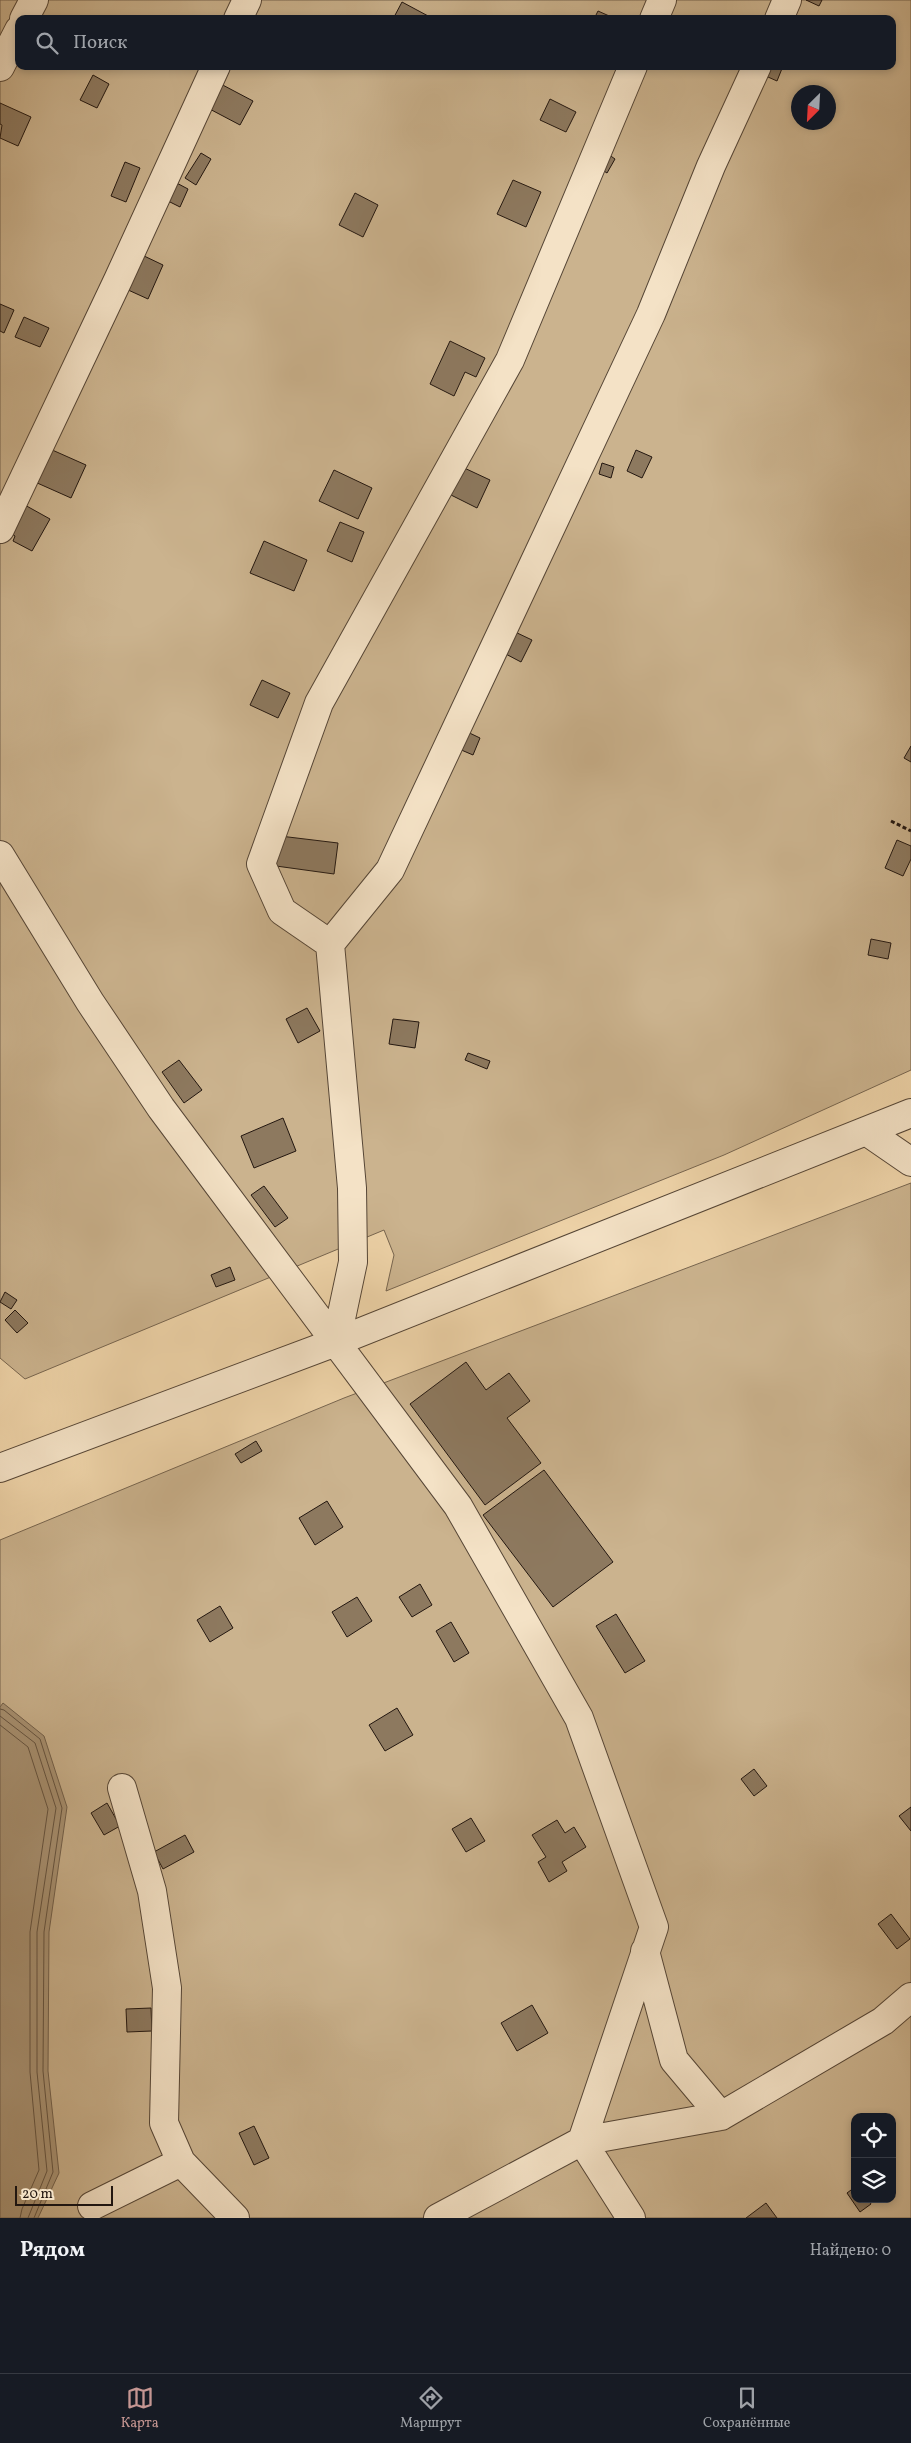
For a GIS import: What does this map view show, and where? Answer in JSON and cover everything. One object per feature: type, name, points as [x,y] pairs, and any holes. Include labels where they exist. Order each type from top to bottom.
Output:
[{"type":"street","points":[[26,15],[34,0]]},
{"type":"street","points":[[240,15],[247,0]]},
{"type":"street","points":[[656,15],[662,0]]},
{"type":"street","points":[[781,15],[788,0]]},
{"type":"street","points":[[0,67],[15,38]]},
{"type":"street","points":[[0,530],[214,70]]},
{"type":"street","points":[[330,944],[282,911],[261,864],[319,703],[510,360],[631,70]]},
{"type":"street","points":[[336,1342],[353,1262],[352,1188],[330,944],[390,870],[651,314],[711,166],[755,70]]},
{"type":"street","points":[[0,854],[90,1002],[161,1108],[458,1506],[579,1718],[654,1927],[582,2141]]},
{"type":"street","points":[[0,1468],[336,1342],[911,1113]]},
{"type":"street","points":[[866,1131],[911,1162]]},
{"type":"street","points":[[122,1788],[152,1891],[167,1988],[164,2123],[180,2162],[235,2218]]},
{"type":"street","points":[[645,1951],[674,2060],[721,2116]]},
{"type":"street","points":[[438,2218],[582,2141],[721,2116],[883,2021],[911,1997]]},
{"type":"street","points":[[582,2141],[631,2218]]},
{"type":"street","points":[[92,2206],[180,2162]]},
{"type":"path","points":[[890,821],[911,831]]},
{"type":"shaded area","points":[[0,0],[911,0],[911,1070],[724,1155],[386,1291],[394,1255],[384,1230],[25,1379],[0,1358]]},
{"type":"shaded area","points":[[911,1183],[911,2218],[0,2218],[0,1540],[344,1398]]},
{"type":"water","points":[[3,1703],[44,1736],[67,1807],[49,1932],[48,2071],[59,2173],[38,2218],[0,2218],[0,1707]]},
{"type":"building","points":[[806,0],[822,0],[819,6]]},
{"type":"building","points":[[402,2],[426,15],[395,15]]},
{"type":"building","points":[[598,11],[607,15],[596,15]]},
{"type":"building","points":[[761,70],[781,70],[777,81],[759,73]]},
{"type":"building","points":[[93,75],[109,84],[97,108],[80,100]]},
{"type":"building","points":[[217,82],[253,101],[240,125],[204,106]]},
{"type":"building","points":[[550,99],[576,112],[566,132],[540,120]]},
{"type":"building","points":[[0,103],[31,117],[18,146],[0,138],[2,125],[0,124]]},
{"type":"building","points":[[605,152],[615,159],[607,173],[596,166]]},
{"type":"building","points":[[201,153],[211,159],[196,185],[185,178]]},
{"type":"building","points":[[125,162],[140,168],[126,202],[111,196]]},
{"type":"building","points":[[169,179],[188,189],[180,207],[160,197]]},
{"type":"building","points":[[513,180],[541,192],[526,227],[497,214]]},
{"type":"building","points":[[355,193],[378,205],[363,237],[339,225]]},
{"type":"building","points":[[142,255],[163,265],[148,299],[126,289]]},
{"type":"building","points":[[0,304],[14,310],[4,333],[0,331]]},
{"type":"building","points":[[24,317],[49,328],[40,347],[15,337]]},
{"type":"building","points":[[450,341],[485,358],[476,377],[465,372],[454,396],[430,384]]},
{"type":"building","points":[[50,449],[86,465],[71,498],[35,482]]},
{"type":"building","points":[[636,450],[652,457],[642,478],[627,471]]},
{"type":"building","points":[[602,463],[614,467],[611,478],[599,474]]},
{"type":"building","points":[[460,466],[490,480],[477,508],[447,493]]},
{"type":"building","points":[[334,470],[372,488],[358,519],[319,501]]},
{"type":"building","points":[[23,504],[50,519],[32,551],[13,541],[15,536],[7,531]]},
{"type":"building","points":[[340,522],[364,532],[352,562],[327,551]]},
{"type":"building","points":[[264,541],[307,560],[294,591],[250,573]]},
{"type":"building","points":[[513,631],[532,640],[521,662],[502,652]]},
{"type":"building","points":[[262,680],[290,693],[278,718],[250,705]]},
{"type":"building","points":[[459,728],[480,738],[473,755],[452,746]]},
{"type":"building","points":[[911,746],[911,762],[904,758]]},
{"type":"building","points":[[280,836],[338,843],[334,874],[276,866]]},
{"type":"building","points":[[897,840],[911,846],[911,859],[903,876],[885,868]]},
{"type":"building","points":[[871,939],[891,943],[888,959],[868,955]]},
{"type":"building","points":[[307,1008],[320,1031],[298,1043],[286,1019]]},
{"type":"building","points":[[393,1019],[419,1022],[415,1048],[389,1044]]},
{"type":"building","points":[[468,1053],[490,1061],[487,1069],[465,1060]]},
{"type":"building","points":[[179,1060],[202,1090],[184,1103],[162,1072]]},
{"type":"building","points":[[283,1118],[296,1151],[254,1168],[241,1136]]},
{"type":"building","points":[[264,1186],[288,1218],[275,1227],[251,1195]]},
{"type":"building","points":[[230,1267],[235,1280],[216,1287],[211,1275]]},
{"type":"building","points":[[5,1292],[17,1300],[11,1309],[0,1302]]},
{"type":"building","points":[[15,1310],[28,1323],[17,1333],[5,1320]]},
{"type":"building","points":[[466,1362],[486,1390],[509,1373],[530,1401],[507,1418],[541,1463],[485,1505],[410,1404]]},
{"type":"building","points":[[256,1441],[262,1451],[241,1463],[235,1454]]},
{"type":"building","points":[[544,1470],[613,1562],[553,1607],[483,1515]]},
{"type":"building","points":[[327,1501],[343,1527],[315,1545],[299,1518]]},
{"type":"building","points":[[420,1584],[432,1605],[412,1617],[399,1597]]},
{"type":"building","points":[[357,1597],[372,1621],[347,1637],[332,1612]]},
{"type":"building","points":[[220,1606],[233,1628],[210,1642],[197,1620]]},
{"type":"building","points":[[616,1614],[645,1661],[625,1673],[596,1626]]},
{"type":"building","points":[[451,1622],[469,1653],[454,1662],[436,1631]]},
{"type":"building","points":[[397,1708],[413,1735],[385,1751],[369,1725]]},
{"type":"building","points":[[754,1769],[767,1786],[754,1796],[741,1779]]},
{"type":"building","points":[[107,1803],[120,1826],[104,1835],[91,1813]]},
{"type":"building","points":[[911,1807],[911,1831],[899,1816]]},
{"type":"building","points":[[471,1818],[485,1841],[466,1852],[452,1829]]},
{"type":"building","points":[[557,1820],[565,1833],[574,1827],[586,1847],[562,1862],[567,1871],[549,1882],[538,1862],[546,1857],[532,1835]]},
{"type":"building","points":[[185,1835],[194,1852],[163,1869],[154,1852]]},
{"type":"building","points":[[891,1914],[910,1939],[897,1949],[878,1924]]},
{"type":"building","points":[[532,2005],[548,2033],[517,2051],[501,2023]]},
{"type":"building","points":[[151,2008],[152,2031],[127,2032],[126,2009]]},
{"type":"building","points":[[254,2126],[269,2158],[254,2165],[239,2133]]},
{"type":"building","points":[[851,2190],[851,2199],[847,2193]]},
{"type":"building","points":[[766,2203],[777,2218],[746,2218]]},
{"type":"building","points":[[854,2203],[870,2203],[871,2204],[860,2212]]}]
